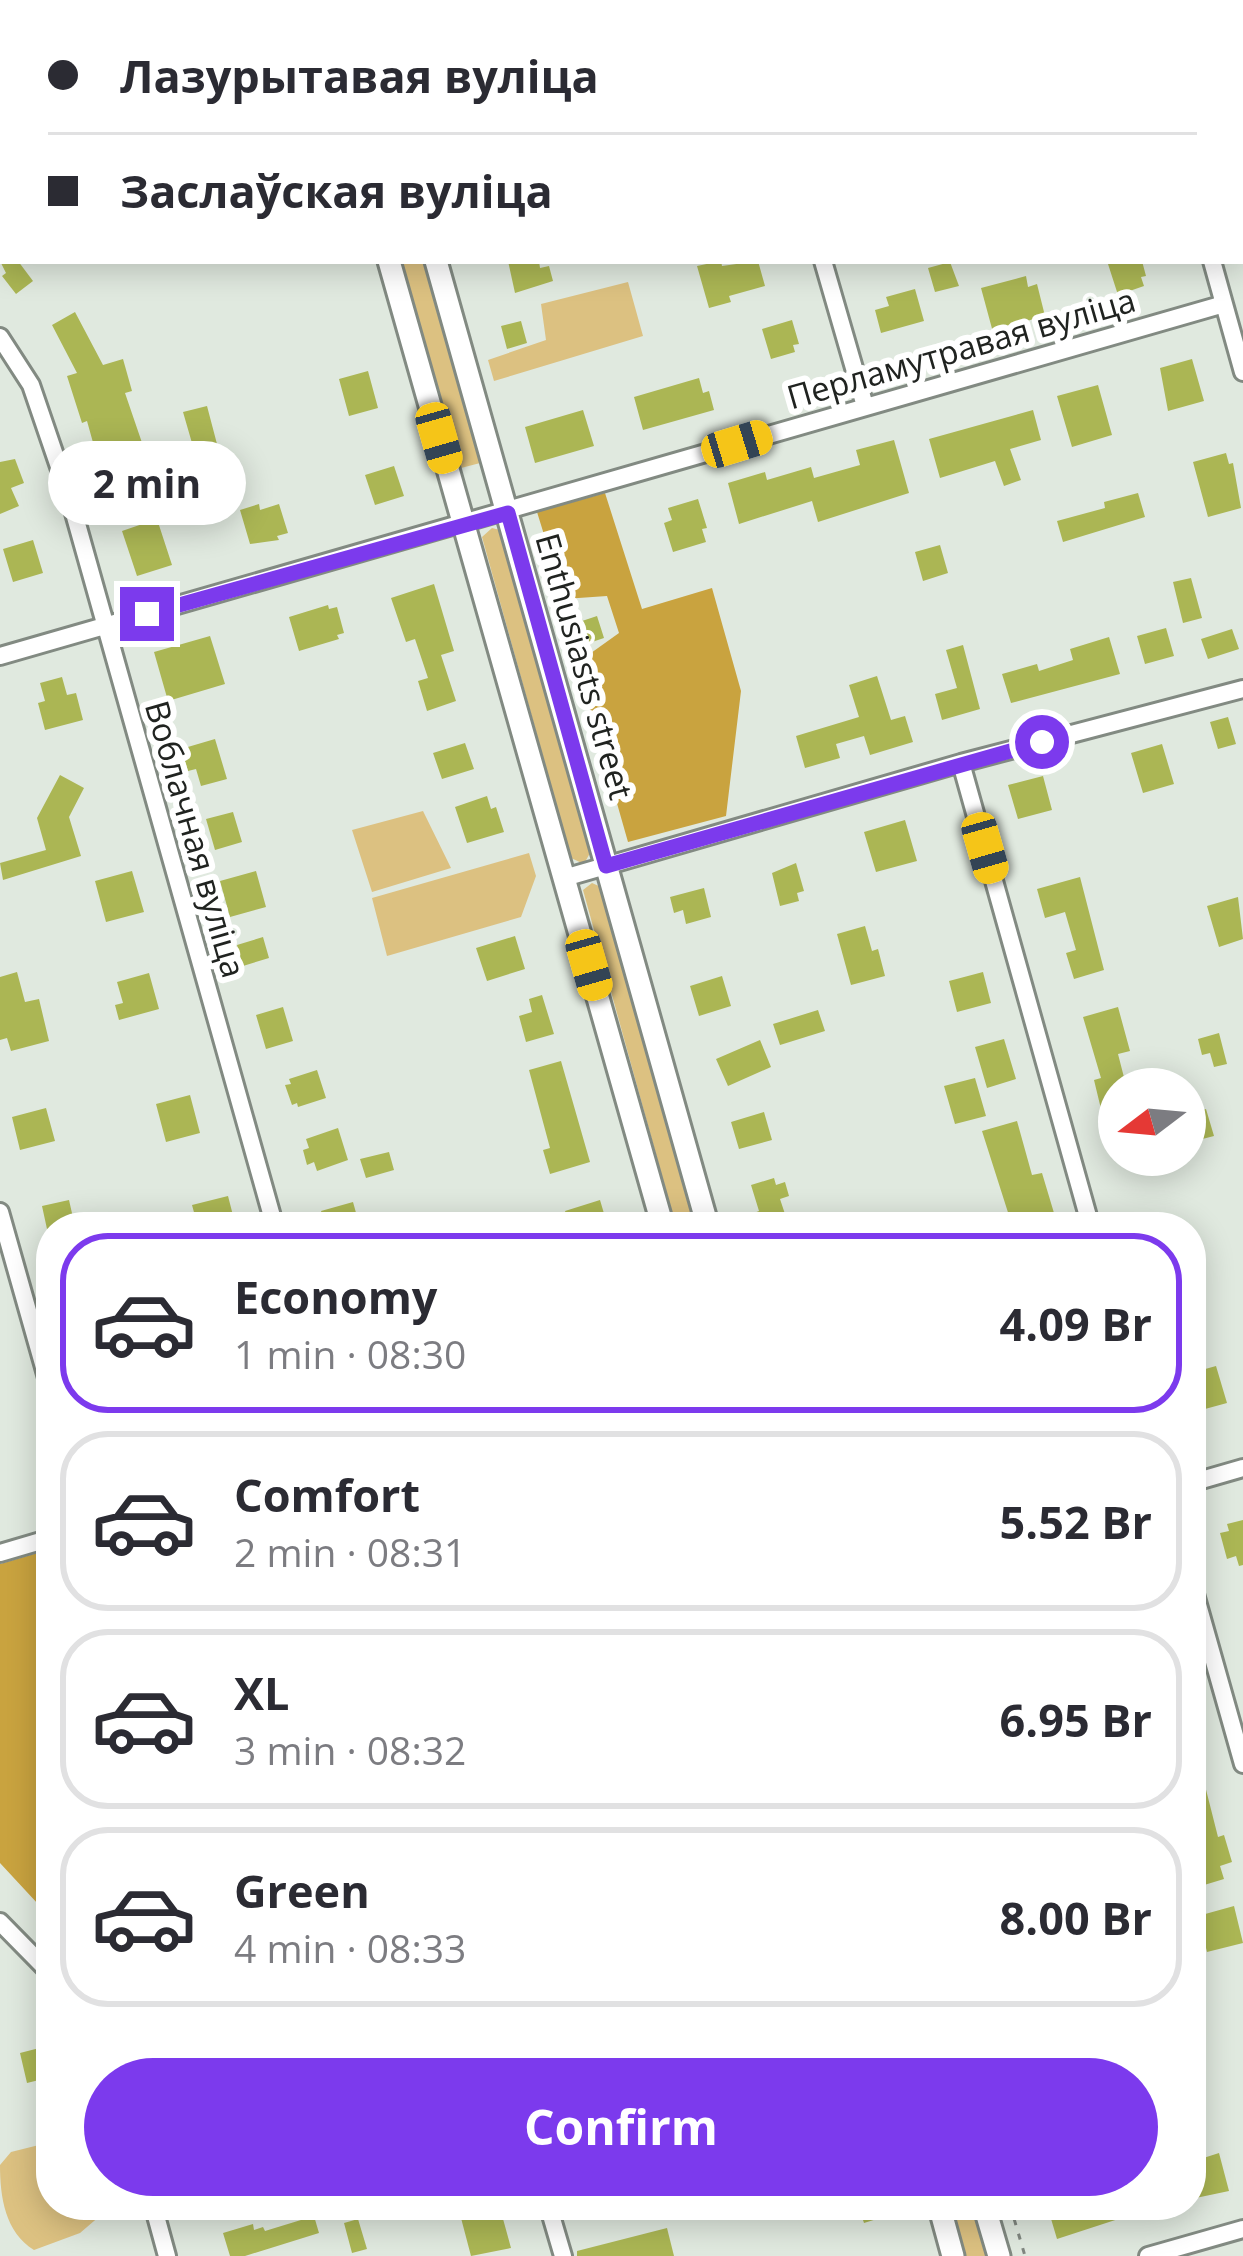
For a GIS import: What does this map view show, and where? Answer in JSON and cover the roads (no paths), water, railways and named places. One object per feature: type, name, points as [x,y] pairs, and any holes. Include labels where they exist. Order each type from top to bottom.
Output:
[{"type":"street","points":[[390,264],[659,1212]]},
{"type":"street","name":"Enthusiasts street","points":[[437,264],[704,1212]]},
{"type":"street","points":[[824,264],[865,406]]},
{"type":"street","points":[[1213,264],[1243,372]]},
{"type":"street","name":"Перламутравая вуліца","points":[[0,656],[1224,304]]},
{"type":"street","name":"Воблачная вуліца","points":[[0,337],[31,386],[70,499],[270,1212]]},
{"type":"street","points":[[564,878],[1243,689]]},
{"type":"street","points":[[961,764],[1087,1212]]},
{"type":"street","points":[[0,1212],[36,1338]]},
{"type":"street","points":[[1206,1479],[1243,1468]]},
{"type":"street","points":[[0,1552],[36,1542]]},
{"type":"street","points":[[1206,1633],[1243,1764]]},
{"type":"street","points":[[0,1922],[36,1959]]},
{"type":"street","points":[[157,2220],[167,2256]]},
{"type":"street","points":[[552,2220],[563,2256]]},
{"type":"street","points":[[942,2220],[953,2256]]},
{"type":"street","points":[[988,2220],[999,2256]]},
{"type":"street","points":[[1148,2256],[1243,2229]]}]
